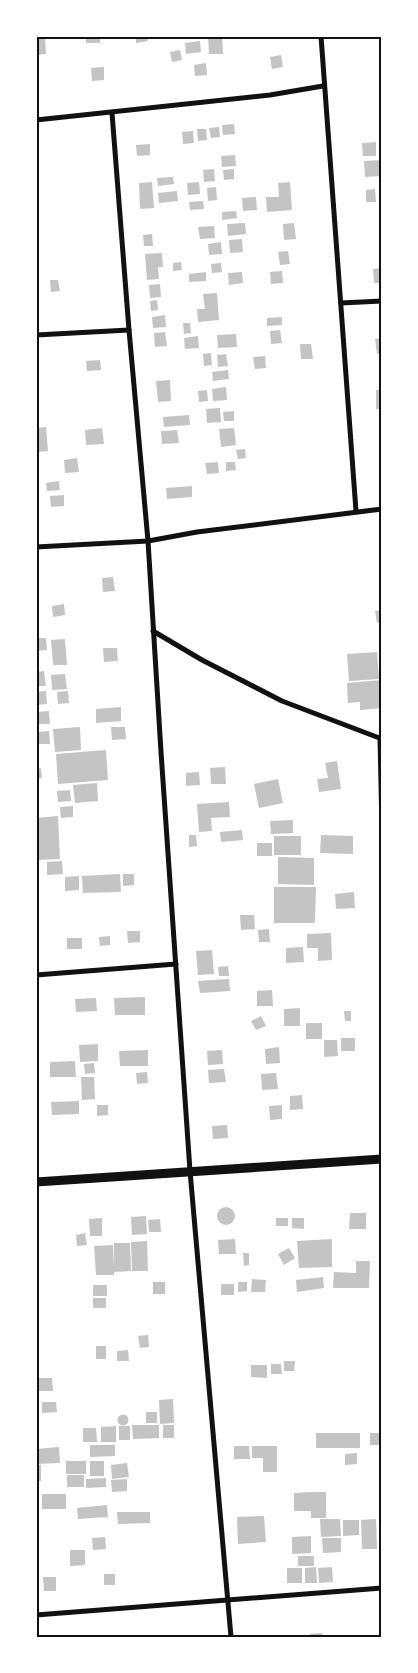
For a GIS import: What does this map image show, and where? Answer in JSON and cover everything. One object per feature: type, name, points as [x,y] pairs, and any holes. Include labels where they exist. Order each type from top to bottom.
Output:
[{"type":"street","points":[[321,36],[323,86],[342,303],[356,511]]},
{"type":"street","points":[[36,120],[270,95],[323,86]]},
{"type":"street","points":[[112,113],[128,330],[148,541],[190,1171],[231,1637]]},
{"type":"street","points":[[342,303],[382,301]]},
{"type":"street","points":[[36,335],[128,330]]},
{"type":"street","points":[[36,547],[148,541],[197,532],[382,509]]},
{"type":"street","points":[[153,630],[202,660],[282,701],[381,738],[382,831]]},
{"type":"street","points":[[36,975],[176,964]]},
{"type":"street","points":[[36,1182],[382,1159]]},
{"type":"street","points":[[36,1615],[382,1588]]},
{"type":"building","points":[[36,36],[45,36],[46,54],[36,55]]},
{"type":"building","points":[[86,36],[100,36],[100,43],[86,43]]},
{"type":"building","points":[[136,36],[147,36],[148,41],[136,43]]},
{"type":"building","points":[[208,36],[222,36],[223,54],[209,54]]},
{"type":"building","points":[[200,41],[201,52],[186,54],[185,43]]},
{"type":"building","points":[[180,50],[182,60],[172,62],[170,52]]},
{"type":"building","points":[[281,55],[283,67],[272,69],[270,57]]},
{"type":"building","points":[[206,63],[207,75],[195,76],[194,65]]},
{"type":"building","points":[[104,67],[104,80],[92,81],[91,68]]},
{"type":"building","points":[[234,124],[235,134],[223,135],[222,125]]},
{"type":"building","points":[[219,127],[220,137],[211,138],[209,128]]},
{"type":"building","points":[[197,129],[206,129],[207,140],[198,141]]},
{"type":"building","points":[[193,131],[194,143],[183,144],[182,132]]},
{"type":"building","points":[[376,142],[376,156],[363,156],[362,143]]},
{"type":"building","points":[[150,144],[150,155],[137,156],[136,145]]},
{"type":"building","points":[[235,155],[236,166],[222,167],[221,156]]},
{"type":"building","points":[[382,160],[382,176],[365,177],[364,161]]},
{"type":"building","points":[[214,169],[215,181],[204,182],[203,170]]},
{"type":"building","points":[[234,169],[234,179],[224,180],[223,170]]},
{"type":"building","points":[[173,177],[174,184],[158,186],[157,178]]},
{"type":"building","points":[[152,182],[154,208],[140,209],[139,183]]},
{"type":"building","points":[[199,182],[200,194],[188,195],[187,183]]},
{"type":"building","points":[[290,182],[292,210],[267,212],[266,197],[279,197],[278,183]]},
{"type":"building","points":[[216,187],[217,200],[208,201],[207,188]]},
{"type":"building","points":[[375,189],[376,202],[366,202],[366,190]]},
{"type":"building","points":[[177,191],[178,201],[159,203],[158,193]]},
{"type":"building","points":[[256,197],[257,210],[243,211],[242,198]]},
{"type":"building","points":[[203,201],[204,209],[190,210],[189,202]]},
{"type":"building","points":[[236,211],[237,218],[222,220],[222,212]]},
{"type":"building","points":[[245,223],[246,234],[228,236],[227,224]]},
{"type":"building","points":[[294,223],[296,239],[284,240],[283,224]]},
{"type":"building","points":[[214,226],[215,238],[200,239],[198,227]]},
{"type":"building","points":[[152,234],[153,246],[144,246],[143,235]]},
{"type":"building","points":[[242,239],[243,252],[230,253],[229,240]]},
{"type":"building","points":[[221,242],[222,254],[209,255],[208,244]]},
{"type":"building","points":[[288,251],[290,264],[280,265],[278,252]]},
{"type":"building","points":[[162,253],[163,267],[158,267],[159,279],[147,280],[145,254]]},
{"type":"building","points":[[181,262],[182,270],[173,271],[173,263]]},
{"type":"building","points":[[221,263],[222,272],[212,273],[211,264]]},
{"type":"building","points":[[382,268],[382,283],[374,283],[373,269]]},
{"type":"building","points":[[282,271],[283,283],[271,284],[270,272]]},
{"type":"building","points":[[206,272],[206,281],[189,282],[189,274]]},
{"type":"building","points":[[242,272],[243,283],[229,285],[228,273]]},
{"type":"building","points":[[50,280],[58,280],[60,291],[51,292]]},
{"type":"building","points":[[160,284],[161,297],[150,298],[149,285]]},
{"type":"building","points":[[217,293],[219,320],[198,322],[197,309],[205,309],[203,294]]},
{"type":"building","points":[[157,300],[158,310],[151,311],[150,301]]},
{"type":"building","points":[[165,315],[166,327],[153,328],[152,317]]},
{"type":"building","points":[[282,317],[282,325],[267,326],[267,318]]},
{"type":"building","points":[[183,323],[190,323],[191,333],[184,334]]},
{"type":"building","points":[[280,330],[282,343],[271,344],[270,331]]},
{"type":"building","points":[[165,332],[167,346],[155,347],[154,333]]},
{"type":"building","points":[[236,334],[237,347],[218,348],[217,335]]},
{"type":"building","points":[[198,336],[199,348],[185,349],[184,338]]},
{"type":"building","points":[[382,338],[382,353],[377,354],[375,339]]},
{"type":"building","points":[[300,344],[311,344],[313,359],[301,359]]},
{"type":"building","points":[[211,353],[212,365],[204,366],[203,354]]},
{"type":"building","points":[[226,354],[228,366],[218,367],[217,355]]},
{"type":"building","points":[[265,356],[266,368],[255,369],[253,357]]},
{"type":"building","points":[[100,360],[101,370],[87,371],[86,361]]},
{"type":"building","points":[[228,370],[229,379],[213,381],[212,372]]},
{"type":"building","points":[[170,380],[171,401],[158,402],[156,381]]},
{"type":"building","points":[[226,387],[227,400],[213,401],[212,389]]},
{"type":"building","points":[[207,390],[208,401],[199,402],[198,391]]},
{"type":"building","points":[[376,390],[382,390],[382,409],[376,409]]},
{"type":"building","points":[[220,408],[221,422],[207,423],[206,409]]},
{"type":"building","points":[[234,411],[234,421],[224,421],[223,412]]},
{"type":"building","points":[[189,415],[190,425],[164,427],[163,417]]},
{"type":"building","points":[[46,427],[48,451],[37,452],[36,428]]},
{"type":"building","points":[[102,428],[104,444],[86,445],[85,430]]},
{"type":"building","points":[[234,428],[236,445],[221,447],[219,429]]},
{"type":"building","points":[[177,430],[179,443],[162,444],[161,431]]},
{"type":"building","points":[[245,449],[246,458],[238,459],[236,450]]},
{"type":"building","points":[[77,458],[79,472],[65,473],[64,460]]},
{"type":"building","points":[[218,462],[219,473],[207,474],[205,463]]},
{"type":"building","points":[[226,462],[235,462],[236,470],[226,471]]},
{"type":"building","points":[[59,481],[60,490],[47,491],[46,483]]},
{"type":"building","points":[[192,486],[192,497],[167,499],[166,488]]},
{"type":"building","points":[[64,495],[64,506],[51,507],[50,496]]},
{"type":"building","points":[[113,577],[115,591],[103,592],[102,578]]},
{"type":"building","points":[[64,604],[65,615],[53,617],[52,606]]},
{"type":"building","points":[[382,610],[382,622],[377,623],[375,611]]},
{"type":"building","points":[[36,638],[46,638],[47,650],[36,651]]},
{"type":"building","points":[[65,639],[67,665],[53,665],[51,640]]},
{"type":"building","points":[[103,648],[117,648],[118,661],[104,662]]},
{"type":"building","points":[[377,652],[379,679],[349,681],[347,654]]},
{"type":"building","points":[[44,671],[46,686],[36,686],[36,672]]},
{"type":"building","points":[[65,674],[67,689],[52,690],[51,675]]},
{"type":"building","points":[[382,680],[382,708],[360,710],[360,702],[348,703],[347,683]]},
{"type":"building","points":[[46,691],[47,704],[36,705],[36,692]]},
{"type":"building","points":[[68,691],[69,703],[58,704],[57,692]]},
{"type":"building","points":[[121,707],[121,721],[96,723],[96,709]]},
{"type":"building","points":[[49,711],[50,724],[39,724],[37,712]]},
{"type":"building","points":[[80,727],[81,750],[55,752],[53,729]]},
{"type":"building","points":[[111,727],[125,727],[126,739],[112,740]]},
{"type":"building","points":[[49,731],[50,744],[39,744],[38,732]]},
{"type":"building","points":[[106,750],[108,780],[58,784],[56,754]]},
{"type":"building","points":[[337,761],[341,789],[319,792],[317,779],[328,778],[325,763]]},
{"type":"building","points":[[225,767],[226,784],[211,784],[210,768]]},
{"type":"building","points":[[41,768],[42,778],[36,779],[36,769]]},
{"type":"building","points":[[199,772],[200,785],[186,786],[186,773]]},
{"type":"building","points":[[278,779],[283,803],[259,808],[254,784]]},
{"type":"building","points":[[97,783],[98,801],[75,803],[73,785]]},
{"type":"building","points":[[70,790],[71,801],[58,802],[57,791]]},
{"type":"building","points":[[229,802],[230,817],[211,818],[212,831],[199,832],[197,804]]},
{"type":"building","points":[[73,806],[73,817],[61,818],[60,807]]},
{"type":"building","points":[[58,816],[60,859],[36,860],[36,818]]},
{"type":"building","points":[[293,820],[293,833],[271,834],[270,821]]},
{"type":"building","points":[[242,830],[243,840],[221,842],[220,832]]},
{"type":"building","points":[[189,835],[196,835],[197,846],[189,847]]},
{"type":"building","points":[[321,835],[353,836],[353,854],[320,853]]},
{"type":"building","points":[[274,836],[301,836],[301,855],[274,855]]},
{"type":"building","points":[[257,843],[272,843],[272,856],[257,856]]},
{"type":"building","points":[[278,857],[314,858],[314,885],[278,884]]},
{"type":"building","points":[[62,861],[63,874],[47,875],[47,862]]},
{"type":"building","points":[[120,874],[121,892],[83,893],[82,876]]},
{"type":"building","points":[[123,874],[134,874],[134,885],[123,886]]},
{"type":"building","points":[[79,876],[79,890],[65,891],[65,877]]},
{"type":"building","points":[[274,887],[316,887],[315,923],[274,923]]},
{"type":"building","points":[[354,892],[355,908],[336,909],[335,894]]},
{"type":"building","points":[[240,915],[254,915],[255,929],[241,930]]},
{"type":"building","points":[[269,929],[270,942],[259,942],[258,930]]},
{"type":"building","points":[[127,931],[140,931],[140,942],[128,943]]},
{"type":"building","points":[[331,933],[332,960],[318,961],[318,948],[307,948],[307,934]]},
{"type":"building","points":[[110,936],[110,945],[100,946],[99,937]]},
{"type":"building","points":[[67,938],[82,938],[82,949],[67,949]]},
{"type":"building","points":[[303,947],[304,962],[286,963],[286,948]]},
{"type":"building","points":[[212,950],[214,974],[198,975],[196,951]]},
{"type":"building","points":[[228,966],[229,976],[219,976],[218,967]]},
{"type":"building","points":[[229,979],[230,991],[200,993],[198,981]]},
{"type":"building","points":[[272,990],[273,1006],[257,1006],[257,991]]},
{"type":"building","points":[[145,997],[145,1015],[115,1015],[114,998]]},
{"type":"building","points":[[96,998],[97,1011],[76,1012],[75,999]]},
{"type":"building","points":[[300,1008],[300,1026],[284,1026],[284,1009]]},
{"type":"building","points":[[344,1011],[351,1011],[351,1021],[345,1021]]},
{"type":"building","points":[[261,1016],[266,1026],[256,1030],[251,1021]]},
{"type":"building","points":[[306,1023],[322,1023],[322,1039],[306,1039]]},
{"type":"building","points":[[341,1038],[355,1038],[355,1051],[341,1051]]},
{"type":"building","points":[[324,1040],[337,1040],[338,1056],[324,1057]]},
{"type":"building","points":[[98,1044],[98,1061],[80,1062],[79,1045]]},
{"type":"building","points":[[279,1047],[280,1063],[266,1064],[265,1049]]},
{"type":"building","points":[[148,1050],[148,1066],[120,1066],[119,1051]]},
{"type":"building","points":[[222,1050],[223,1064],[208,1065],[207,1051]]},
{"type":"building","points":[[75,1061],[76,1077],[50,1077],[50,1062]]},
{"type":"building","points":[[94,1063],[95,1073],[85,1074],[84,1064]]},
{"type":"building","points":[[224,1069],[226,1082],[209,1083],[208,1070]]},
{"type":"building","points":[[147,1072],[148,1083],[137,1084],[136,1073]]},
{"type":"building","points":[[276,1073],[278,1089],[262,1090],[261,1074]]},
{"type":"building","points":[[81,1077],[94,1077],[95,1099],[82,1100]]},
{"type":"building","points":[[302,1095],[303,1109],[290,1110],[290,1096]]},
{"type":"building","points":[[79,1101],[79,1114],[52,1115],[51,1102]]},
{"type":"building","points":[[97,1105],[108,1105],[108,1115],[97,1116]]},
{"type":"building","points":[[282,1105],[282,1119],[270,1120],[269,1106]]},
{"type":"building","points":[[227,1125],[228,1138],[213,1139],[212,1126]]},
{"type":"building","points":[[226,1207],[232,1210],[235,1216],[232,1222],[226,1225],[220,1222],[217,1216],[220,1210]]},
{"type":"building","points":[[350,1213],[366,1213],[366,1229],[349,1229]]},
{"type":"building","points":[[146,1216],[147,1234],[132,1235],[131,1217]]},
{"type":"building","points":[[102,1218],[102,1236],[90,1236],[89,1219]]},
{"type":"building","points":[[276,1218],[288,1218],[288,1226],[276,1226]]},
{"type":"building","points":[[292,1218],[304,1218],[304,1229],[292,1228]]},
{"type":"building","points":[[160,1219],[161,1232],[149,1232],[148,1220]]},
{"type":"building","points":[[85,1233],[87,1245],[77,1246],[76,1235]]},
{"type":"building","points":[[235,1239],[236,1254],[219,1254],[218,1240]]},
{"type":"building","points":[[332,1239],[332,1267],[299,1268],[297,1241]]},
{"type":"building","points":[[147,1241],[148,1271],[132,1271],[131,1242]]},
{"type":"building","points":[[114,1243],[130,1243],[131,1271],[114,1272],[114,1275],[96,1275],[94,1246],[113,1245],[114,1268]]},
{"type":"building","points":[[289,1248],[295,1258],[284,1265],[278,1254]]},
{"type":"building","points":[[243,1253],[249,1253],[249,1265],[244,1266]]},
{"type":"building","points":[[356,1261],[370,1261],[369,1288],[333,1288],[334,1272],[356,1273]]},
{"type":"building","points":[[323,1277],[324,1288],[297,1292],[296,1280]]},
{"type":"building","points":[[252,1279],[266,1280],[265,1292],[251,1292]]},
{"type":"building","points":[[153,1282],[165,1282],[165,1294],[153,1294]]},
{"type":"building","points":[[238,1282],[247,1282],[247,1291],[238,1292]]},
{"type":"building","points":[[221,1284],[234,1284],[234,1295],[221,1295]]},
{"type":"building","points":[[93,1285],[107,1285],[107,1296],[93,1296]]},
{"type":"building","points":[[93,1298],[106,1298],[106,1308],[93,1308]]},
{"type":"building","points":[[148,1335],[149,1347],[140,1348],[138,1336]]},
{"type":"building","points":[[96,1346],[106,1346],[106,1359],[96,1359]]},
{"type":"building","points":[[128,1350],[129,1361],[117,1361],[117,1351]]},
{"type":"building","points":[[284,1361],[295,1361],[294,1371],[284,1371]]},
{"type":"building","points":[[271,1364],[281,1364],[282,1374],[271,1374]]},
{"type":"building","points":[[251,1365],[267,1365],[267,1378],[251,1377]]},
{"type":"building","points":[[36,1378],[52,1378],[53,1391],[37,1391]]},
{"type":"building","points":[[173,1399],[174,1423],[160,1424],[159,1400]]},
{"type":"building","points":[[42,1402],[56,1402],[57,1412],[42,1413]]},
{"type":"building","points":[[146,1412],[157,1412],[157,1423],[146,1423]]},
{"type":"building","points":[[121,1415],[125,1415],[128,1420],[127,1424],[121,1425],[118,1422],[118,1418]]},
{"type":"building","points":[[132,1425],[159,1425],[159,1438],[133,1439]]},
{"type":"building","points":[[163,1425],[174,1425],[174,1438],[163,1438]]},
{"type":"building","points":[[116,1426],[116,1442],[101,1442],[101,1427]]},
{"type":"building","points":[[119,1426],[130,1426],[130,1440],[119,1440]]},
{"type":"building","points":[[83,1428],[96,1428],[97,1442],[83,1442]]},
{"type":"building","points":[[316,1433],[360,1433],[360,1448],[316,1448]]},
{"type":"building","points":[[370,1433],[382,1433],[382,1445],[370,1445]]},
{"type":"building","points":[[90,1445],[115,1445],[115,1456],[90,1457]]},
{"type":"building","points":[[234,1446],[249,1446],[250,1459],[234,1459]]},
{"type":"building","points":[[252,1446],[277,1446],[277,1472],[263,1472],[263,1458],[252,1458]]},
{"type":"building","points":[[59,1447],[60,1463],[36,1464],[36,1449]]},
{"type":"building","points":[[357,1453],[357,1464],[345,1465],[345,1454]]},
{"type":"building","points":[[66,1461],[86,1461],[86,1474],[66,1474]]},
{"type":"building","points":[[90,1461],[104,1461],[104,1476],[90,1476]]},
{"type":"building","points":[[127,1463],[129,1477],[112,1479],[111,1465]]},
{"type":"building","points":[[36,1465],[41,1465],[41,1481],[36,1481]]},
{"type":"building","points":[[67,1475],[84,1475],[84,1487],[67,1487]]},
{"type":"building","points":[[106,1478],[106,1487],[86,1488],[86,1479]]},
{"type":"building","points":[[127,1479],[127,1491],[112,1492],[111,1480]]},
{"type":"building","points":[[326,1492],[326,1518],[311,1518],[311,1511],[294,1511],[294,1493]]},
{"type":"building","points":[[42,1494],[66,1494],[66,1509],[42,1509]]},
{"type":"building","points":[[107,1505],[108,1517],[78,1519],[77,1508]]},
{"type":"building","points":[[117,1512],[150,1512],[150,1523],[118,1524]]},
{"type":"building","points":[[264,1516],[266,1542],[238,1544],[237,1517]]},
{"type":"building","points":[[320,1519],[340,1519],[341,1536],[321,1537]]},
{"type":"building","points":[[376,1519],[377,1549],[362,1549],[361,1520]]},
{"type":"building","points":[[343,1520],[359,1520],[359,1535],[343,1536]]},
{"type":"building","points":[[311,1536],[311,1553],[292,1554],[292,1537]]},
{"type":"building","points":[[105,1537],[106,1549],[93,1550],[92,1538]]},
{"type":"building","points":[[322,1538],[341,1538],[341,1552],[323,1553]]},
{"type":"building","points":[[70,1550],[85,1550],[85,1565],[70,1566]]},
{"type":"building","points":[[298,1556],[314,1556],[314,1566],[298,1566]]},
{"type":"building","points":[[316,1567],[317,1583],[305,1583],[305,1568]]},
{"type":"building","points":[[332,1567],[333,1582],[319,1583],[318,1568]]},
{"type":"building","points":[[287,1568],[302,1568],[302,1583],[287,1583]]},
{"type":"building","points":[[104,1574],[115,1574],[115,1585],[104,1585]]},
{"type":"building","points":[[43,1577],[56,1577],[56,1591],[44,1591]]},
{"type":"building","points":[[322,1633],[323,1637],[310,1637],[310,1634]]}]
